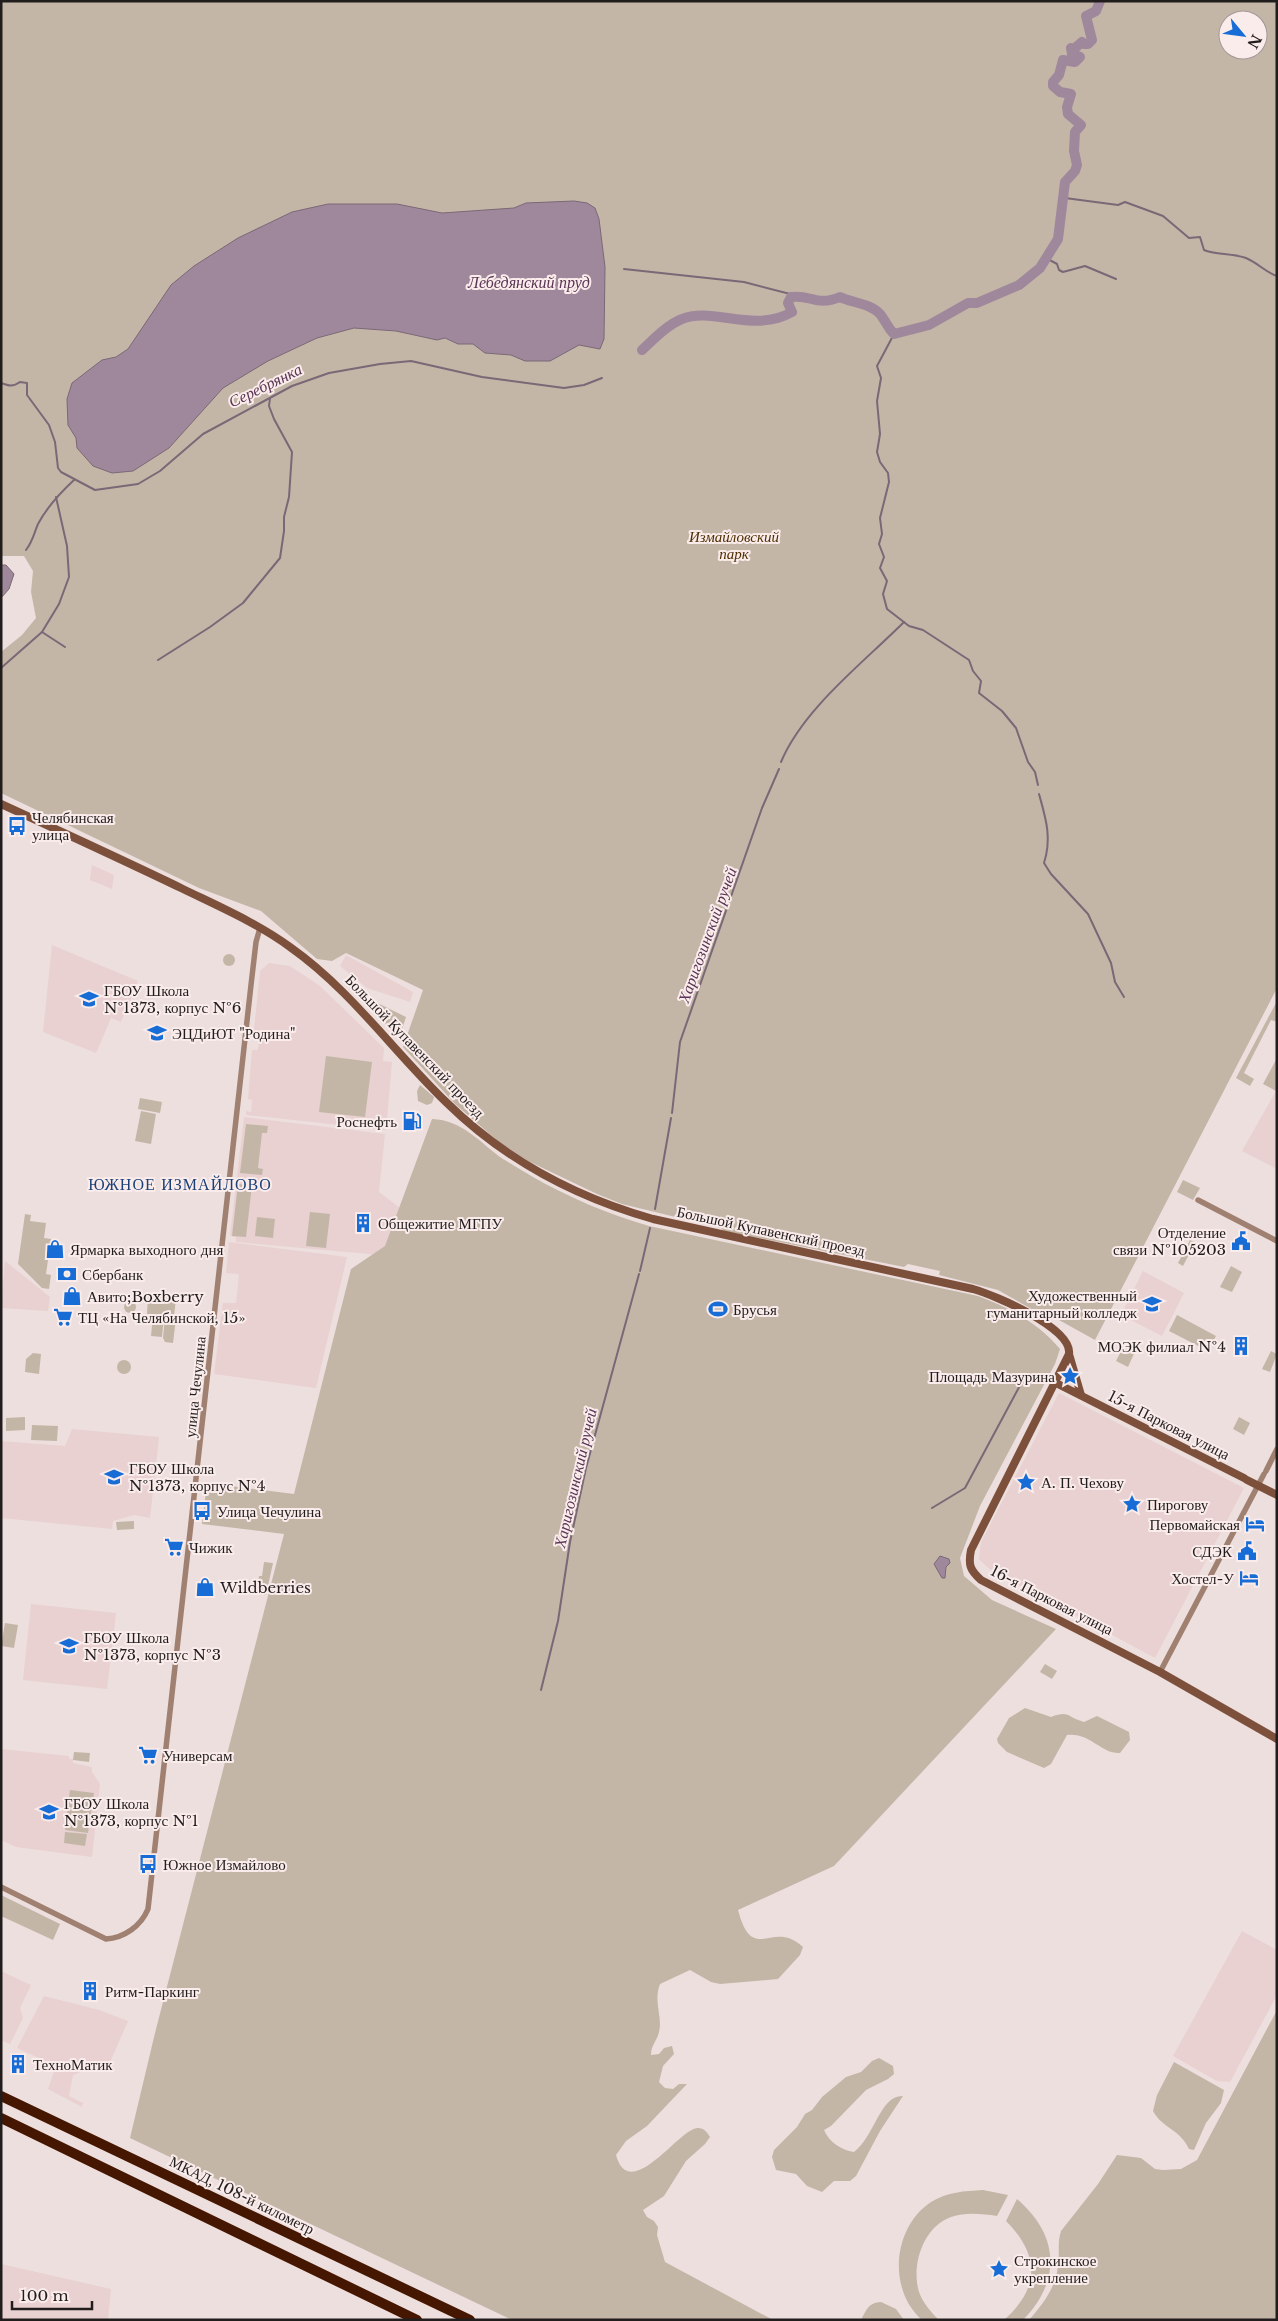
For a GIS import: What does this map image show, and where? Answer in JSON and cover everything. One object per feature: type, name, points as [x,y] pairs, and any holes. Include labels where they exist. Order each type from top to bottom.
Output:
[{"type":"highway","name":"МКАД, 108-й километр","points":[[1,2096],[470,2320]]},
{"type":"highway","points":[[1,2118],[417,2320]]},
{"type":"main road","name":"Большой Купавенский проезд","points":[[1,804],[145,870],[260,928],[297,952],[342,991],[445,1101],[471,1125],[500,1148],[535,1170],[597,1200],[653,1219],[964,1287],[996,1296],[1033,1316],[1058,1334],[1068,1345],[1069,1354]]},
{"type":"main road","points":[[1056,1383],[1069,1354]]},
{"type":"main road","points":[[1069,1354],[1081,1395]]},
{"type":"main road","name":"15-я Парковая улица","points":[[1056,1383],[1277,1495]]},
{"type":"main road","name":"16-я Парковая улица","points":[[1056,1383],[971,1550],[969,1563],[972,1572],[981,1580],[1160,1672],[1277,1739]]},
{"type":"street","name":"улица Чечулина","points":[[1,1887],[106,1939],[114,1938],[135,1927],[142,1921],[148,1909],[253,968],[260,928]]},
{"type":"street","points":[[1198,1200],[1277,1241]]},
{"type":"street","points":[[1160,1672],[1277,1449]]},
{"type":"shaded area","points":[[92,865],[114,875],[112,889],[90,880]]},
{"type":"shaded area","name":"ГБОУ Школа №1373, корпус №6","points":[[52,945],[138,981],[121,1022],[111,1018],[96,1053],[43,1032]]},
{"type":"shaded area","points":[[346,955],[413,992],[410,1002],[367,988],[340,966]]},
{"type":"shaded area","points":[[269,963],[290,966],[320,986],[384,1048],[383,1061],[392,1062],[386,1130],[246,1115],[246,1111],[251,1112],[252,1100],[248,1099],[252,1050],[258,1050],[259,1041],[253,1040],[260,971]]},
{"type":"shaded area","points":[[1277,1089],[1277,1169],[1242,1151]]},
{"type":"shaded area","points":[[244,1117],[385,1134],[379,1192],[404,1211],[380,1255],[236,1242],[236,1237],[230,1236]]},
{"type":"shaded area","points":[[229,1242],[347,1257],[316,1388],[214,1374],[223,1303],[236,1303],[239,1274],[226,1273]]},
{"type":"shaded area","points":[[5,1261],[50,1297],[48,1311],[1,1308]]},
{"type":"shaded area","name":"Художественный гуманитарный колледж","points":[[1143,1271],[1184,1293],[1162,1336],[1121,1315]]},
{"type":"shaded area","points":[[1059,1393],[1244,1488],[1155,1658],[988,1568],[979,1559],[981,1542]]},
{"type":"shaded area","points":[[72,1429],[159,1437],[150,1518],[134,1515],[113,1521],[112,1529],[1,1518],[1,1441],[65,1446]]},
{"type":"shaded area","name":"ГБОУ Школа №1373, корпус №3","points":[[31,1604],[116,1613],[107,1689],[23,1680]]},
{"type":"shaded area","name":"ГБОУ Школа №1373, корпус №1","points":[[1,1749],[69,1756],[69,1759],[73,1759],[73,1763],[92,1767],[92,1772],[100,1784],[92,1857],[16,1847],[1,1840]]},
{"type":"shaded area","points":[[1242,1931],[1277,1950],[1277,1995],[1230,2082],[1217,2081],[1173,2056]]},
{"type":"shaded area","points":[[1,1971],[31,1985],[20,2008],[23,2018],[10,2044],[1,2040]]},
{"type":"shaded area","points":[[44,1996],[99,2010],[128,2021],[111,2060],[73,2075],[69,2096],[83,2103],[82,2107],[48,2089],[56,2066],[17,2048]]},
{"type":"shaded area","points":[[1,2264],[111,2289],[108,2320],[1,2320]]},
{"type":"green space","name":"Измайловский парк","points":[[1,1],[1277,1],[1277,988],[1095,1340],[1059,1320],[1049,1319],[998,1290],[939,1275],[940,1271],[908,1264],[904,1267],[724,1231],[721,1228],[622,1204],[526,1160],[499,1142],[455,1104],[403,1047],[423,990],[346,953],[332,961],[317,959],[261,911],[199,888],[1,793],[1,652],[22,635],[36,618],[31,592],[33,571],[24,556],[1,556]]},
{"type":"green space","points":[[227,954],[231,954],[235,960],[231,966],[227,966],[223,962],[223,958]]},
{"type":"green space","points":[[365,997],[406,1017],[399,1038],[363,1000]]},
{"type":"green space","points":[[1277,1001],[1277,1022],[1271,1020],[1244,1073],[1254,1079],[1250,1086],[1236,1078]]},
{"type":"green space","points":[[326,1056],[372,1062],[365,1117],[319,1112]]},
{"type":"green space","points":[[1277,1058],[1277,1089],[1276,1091],[1263,1084]]},
{"type":"green space","points":[[420,1085],[434,1097],[432,1103],[427,1105],[418,1101],[417,1091]]},
{"type":"green space","points":[[140,1098],[162,1102],[160,1113],[138,1109]]},
{"type":"green space","points":[[141,1111],[156,1114],[151,1144],[135,1141]]},
{"type":"green space","points":[[432,1119],[453,1123],[470,1133],[503,1159],[533,1177],[575,1199],[619,1216],[649,1226],[978,1296],[1001,1305],[1033,1324],[1043,1331],[1060,1349],[1055,1364],[980,1506],[960,1558],[964,1576],[992,1600],[1056,1629],[834,1866],[738,1910],[744,1926],[750,1935],[757,1939],[782,1937],[792,1939],[803,1947],[800,1955],[778,1979],[720,1984],[711,1982],[690,1970],[660,1984],[657,1997],[660,2026],[651,2055],[659,2054],[664,2048],[672,2046],[674,2054],[663,2066],[659,2082],[665,2088],[673,2089],[679,2084],[687,2084],[647,2126],[626,2141],[616,2155],[623,2168],[632,2172],[656,2160],[690,2131],[698,2128],[706,2132],[710,2137],[686,2161],[664,2196],[643,2210],[647,2217],[654,2221],[658,2227],[657,2235],[665,2262],[773,2320],[512,2320],[130,2138],[155,2033],[284,1534],[202,1524],[207,1483],[294,1494],[351,1269],[385,1246]]},
{"type":"green space","points":[[246,1124],[268,1126],[267,1133],[262,1133],[258,1168],[263,1169],[262,1175],[240,1173]]},
{"type":"green space","points":[[1183,1180],[1200,1188],[1193,1200],[1177,1192]]},
{"type":"green space","points":[[238,1184],[252,1185],[246,1237],[232,1236]]},
{"type":"green space","points":[[310,1212],[330,1214],[326,1248],[306,1246]]},
{"type":"green space","points":[[25,1214],[31,1215],[30,1221],[46,1223],[44,1238],[51,1239],[46,1274],[51,1275],[49,1289],[42,1288],[18,1264]]},
{"type":"green space","points":[[257,1217],[275,1219],[273,1238],[255,1236]]},
{"type":"green space","points":[[1190,1240],[1195,1243],[1183,1266],[1178,1263]]},
{"type":"green space","points":[[1231,1266],[1242,1272],[1232,1292],[1220,1287]]},
{"type":"green space","points":[[148,1296],[176,1299],[174,1316],[164,1316],[162,1337],[151,1336],[153,1315],[147,1314]]},
{"type":"green space","points":[[128,1301],[132,1301],[136,1307],[132,1313],[128,1313],[124,1309],[124,1305]]},
{"type":"green space","points":[[1177,1315],[1216,1336],[1208,1351],[1169,1331]]},
{"type":"green space","points":[[165,1317],[176,1318],[173,1343],[165,1342],[163,1338]]},
{"type":"green space","points":[[1126,1341],[1137,1347],[1128,1367],[1116,1361]]},
{"type":"green space","points":[[1271,1351],[1277,1354],[1270,1372],[1262,1369]]},
{"type":"green space","points":[[33,1353],[41,1354],[39,1374],[25,1372],[26,1359]]},
{"type":"green space","points":[[124,1360],[129,1362],[131,1367],[129,1372],[124,1374],[119,1372],[117,1367],[119,1362]]},
{"type":"green space","points":[[25,1417],[25,1430],[6,1431],[6,1418]]},
{"type":"green space","points":[[1239,1417],[1250,1423],[1244,1435],[1233,1429]]},
{"type":"green space","points":[[32,1425],[58,1426],[57,1441],[31,1440]]},
{"type":"green space","points":[[134,1521],[134,1529],[117,1530],[116,1522]]},
{"type":"green space","points":[[264,1562],[273,1563],[266,1595],[257,1594],[259,1576],[262,1576]]},
{"type":"green space","points":[[5,1623],[18,1625],[14,1648],[1,1646]]},
{"type":"green space","points":[[1045,1664],[1057,1671],[1052,1679],[1040,1672]]},
{"type":"green space","points":[[1025,1708],[1051,1717],[1065,1714],[1084,1722],[1097,1716],[1129,1732],[1130,1740],[1120,1753],[1107,1750],[1082,1737],[1067,1735],[1051,1764],[1044,1768],[1007,1752],[998,1743],[997,1739],[1009,1718]]},
{"type":"green space","points":[[74,1752],[90,1753],[89,1762],[73,1760]]},
{"type":"green space","points":[[70,1790],[94,1793],[88,1833],[65,1830]]},
{"type":"green space","points":[[65,1832],[87,1834],[85,1846],[64,1843]]},
{"type":"green space","points":[[1,1895],[60,1924],[53,1940],[1,1916]]},
{"type":"green space","points":[[1277,2010],[1277,2320],[1029,2320],[1044,2301],[1055,2281],[1061,2231],[1098,2184],[1117,2155],[1141,2158],[1155,2169],[1163,2170],[1181,2169],[1197,2160]]},
{"type":"green space","points":[[879,2058],[893,2066],[894,2074],[866,2090],[831,2126],[824,2130],[836,2145],[854,2152],[861,2145],[889,2102],[895,2097],[903,2096],[880,2131],[856,2176],[850,2181],[834,2181],[822,2192],[807,2186],[796,2174],[776,2170],[772,2157],[774,2150],[797,2127],[805,2114],[812,2110],[822,2097],[846,2077],[861,2072],[872,2061]]},
{"type":"green space","points":[[1174,2062],[1224,2090],[1221,2103],[1206,2123],[1194,2150],[1189,2149],[1181,2137],[1161,2122],[1153,2111],[1157,2095]]},
{"type":"green space","points":[[983,2190],[1008,2195],[997,2216],[968,2214],[951,2217],[933,2229],[921,2248],[917,2270],[919,2292],[927,2307],[939,2320],[922,2320],[911,2307],[903,2292],[899,2276],[902,2242],[909,2227],[918,2213],[931,2202],[943,2196]]},
{"type":"green space","points":[[1017,2199],[1031,2213],[1041,2227],[1048,2243],[1050,2258],[1049,2274],[1036,2305],[1023,2320],[1004,2320],[1016,2308],[1024,2296],[1029,2284],[1031,2271],[1030,2259],[1025,2246],[1006,2221]]},
{"type":"green space","points":[[881,2302],[896,2309],[904,2320],[861,2320],[871,2305]]},
{"type":"water","name":"Лебедянский пруд","points":[[574,201],[587,203],[595,208],[599,219],[605,267],[604,339],[600,349],[579,345],[550,361],[525,361],[511,355],[485,353],[473,344],[458,344],[445,338],[437,340],[396,331],[354,328],[317,338],[268,361],[223,388],[169,448],[133,471],[112,473],[93,466],[77,448],[76,438],[68,425],[67,399],[72,383],[102,360],[116,357],[128,349],[171,285],[194,266],[238,238],[292,212],[328,204],[397,204],[442,213],[514,208],[526,203]]},
{"type":"water","points":[[1,565],[6,565],[14,574],[9,589],[1,598]]},
{"type":"water","points":[[940,1556],[949,1559],[950,1563],[946,1567],[945,1578],[942,1578],[934,1564]]},
{"type":"waterway","points":[[642,350],[666,329],[682,319],[694,316],[763,321],[778,318],[792,312],[788,303],[791,297],[804,297],[819,301],[840,297],[866,305],[880,314],[894,334],[929,325],[968,303],[977,303],[1019,285],[1040,268],[1058,239],[1065,182],[1075,171],[1077,165],[1074,151],[1075,132],[1081,125],[1068,114],[1067,107],[1071,94],[1060,92],[1053,86],[1053,82],[1059,75],[1063,60],[1075,62],[1080,57],[1072,54],[1071,48],[1074,49],[1082,42],[1088,44],[1092,40],[1086,16],[1096,11],[1100,1]]},
{"type":"waterway","points":[[1065,198],[1118,205],[1125,202],[1163,216],[1189,238],[1200,237],[1204,250],[1246,258],[1277,276]]},
{"type":"waterway","points":[[1046,258],[1057,264],[1059,270],[1063,272],[1085,266],[1116,279]]},
{"type":"waterway","points":[[624,269],[744,282],[798,296]]},
{"type":"waterway","points":[[894,334],[877,366],[881,378],[877,401],[880,434],[877,452],[880,462],[888,473],[889,482],[880,518],[882,534],[879,544],[884,557],[880,568],[887,581],[883,594],[887,609],[909,626],[923,630],[969,660],[973,671],[981,681],[979,693],[1002,711],[1016,728],[1028,762],[1035,772],[1038,785]]},
{"type":"waterway","name":"Серебрянка","points":[[1,383],[11,386],[20,382],[27,383],[27,395],[49,425],[55,442],[58,468],[61,472],[95,490],[138,484],[160,471],[203,434],[292,386],[329,373],[380,364],[411,361],[482,377],[564,388],[584,385],[602,378]]},
{"type":"waterway","points":[[158,660],[210,627],[243,603],[280,558],[284,517],[289,497],[292,452],[274,419],[269,406],[270,398]]},
{"type":"waterway","name":"Серебрянка","points":[[26,550],[45,512],[74,480]]},
{"type":"waterway","points":[[1,668],[42,632],[59,604],[69,577],[67,546],[56,497]]},
{"type":"waterway","name":"Харигозинский ручей","points":[[781,762],[791,742],[819,705],[904,622]]},
{"type":"waterway","points":[[42,632],[65,647]]},
{"type":"waterway","name":"Харигозинский ручей","points":[[672,1113],[680,1042],[762,808],[779,769]]},
{"type":"waterway","points":[[1039,794],[1046,820],[1048,837],[1044,863],[1051,874],[1088,914],[1111,963],[1115,982],[1124,997]]},
{"type":"waterway","name":"Харигозинский ручей","points":[[655,1209],[671,1118]]},
{"type":"waterway","name":"Харигозинский ручей","points":[[640,1271],[650,1228]]},
{"type":"waterway","name":"Харигозинский ручей","points":[[541,1690],[558,1621],[570,1542],[586,1468],[639,1274]]},
{"type":"waterway","points":[[932,1508],[965,1488],[1024,1378],[1046,1379]]},
{"type":"place","name":"Челябинская улица","points":[[17,826]]},
{"type":"place","name":"ГБОУ Школа №1373, корпус №6","points":[[89,999]]},
{"type":"place","name":"ЭЦДиЮТ \"Родина\"","points":[[157,1033]]},
{"type":"place","name":"Роснефть","points":[[412,1121]]},
{"type":"place","name":"Общежитие МГПУ","points":[[363,1223]]},
{"type":"place","name":"Отделение связи №105203","points":[[1241,1241]]},
{"type":"place","name":"Ярмарка выходного дня","points":[[55,1249]]},
{"type":"place","name":"Сбербанк","points":[[67,1274]]},
{"type":"place","name":"Авито;Boxberry","points":[[72,1296]]},
{"type":"place","name":"Художественный гуманитарный колледж","points":[[1152,1304]]},
{"type":"place","name":"Брусья","points":[[718,1309]]},
{"type":"place","name":"ТЦ «На Челябинской, 15»","points":[[63,1317]]},
{"type":"place","name":"МОЭК филиал №4","points":[[1241,1346]]},
{"type":"place","name":"Площадь Мазурина","points":[[1070,1376]]},
{"type":"place","name":"ГБОУ Школа №1373, корпус №4","points":[[114,1477]]},
{"type":"place","name":"А. П. Чехову","points":[[1026,1482]]},
{"type":"place","name":"Пирогову","points":[[1132,1504]]},
{"type":"place","name":"Улица Чечулина","points":[[202,1511]]},
{"type":"place","name":"Первомайская","points":[[1255,1524]]},
{"type":"place","name":"Чижик","points":[[174,1547]]},
{"type":"place","name":"СДЭК","points":[[1247,1551]]},
{"type":"place","name":"Хостел-У","points":[[1249,1578]]},
{"type":"place","name":"Wildberries","points":[[205,1587]]},
{"type":"place","name":"ГБОУ Школа №1373, корпус №3","points":[[69,1646]]},
{"type":"place","name":"Универсам","points":[[148,1755]]},
{"type":"place","name":"ГБОУ Школа №1373, корпус №1","points":[[49,1812]]},
{"type":"place","name":"Южное Измайлово","points":[[148,1864]]},
{"type":"place","name":"Ритм-Паркинг","points":[[90,1991]]},
{"type":"place","name":"ТехноМатик","points":[[18,2064]]},
{"type":"place","name":"Строкинское укрепление","points":[[999,2269]]},
{"type":"district","name":"ЮЖНОЕ ИЗМАЙЛОВО","points":[[180,1184]]}]
